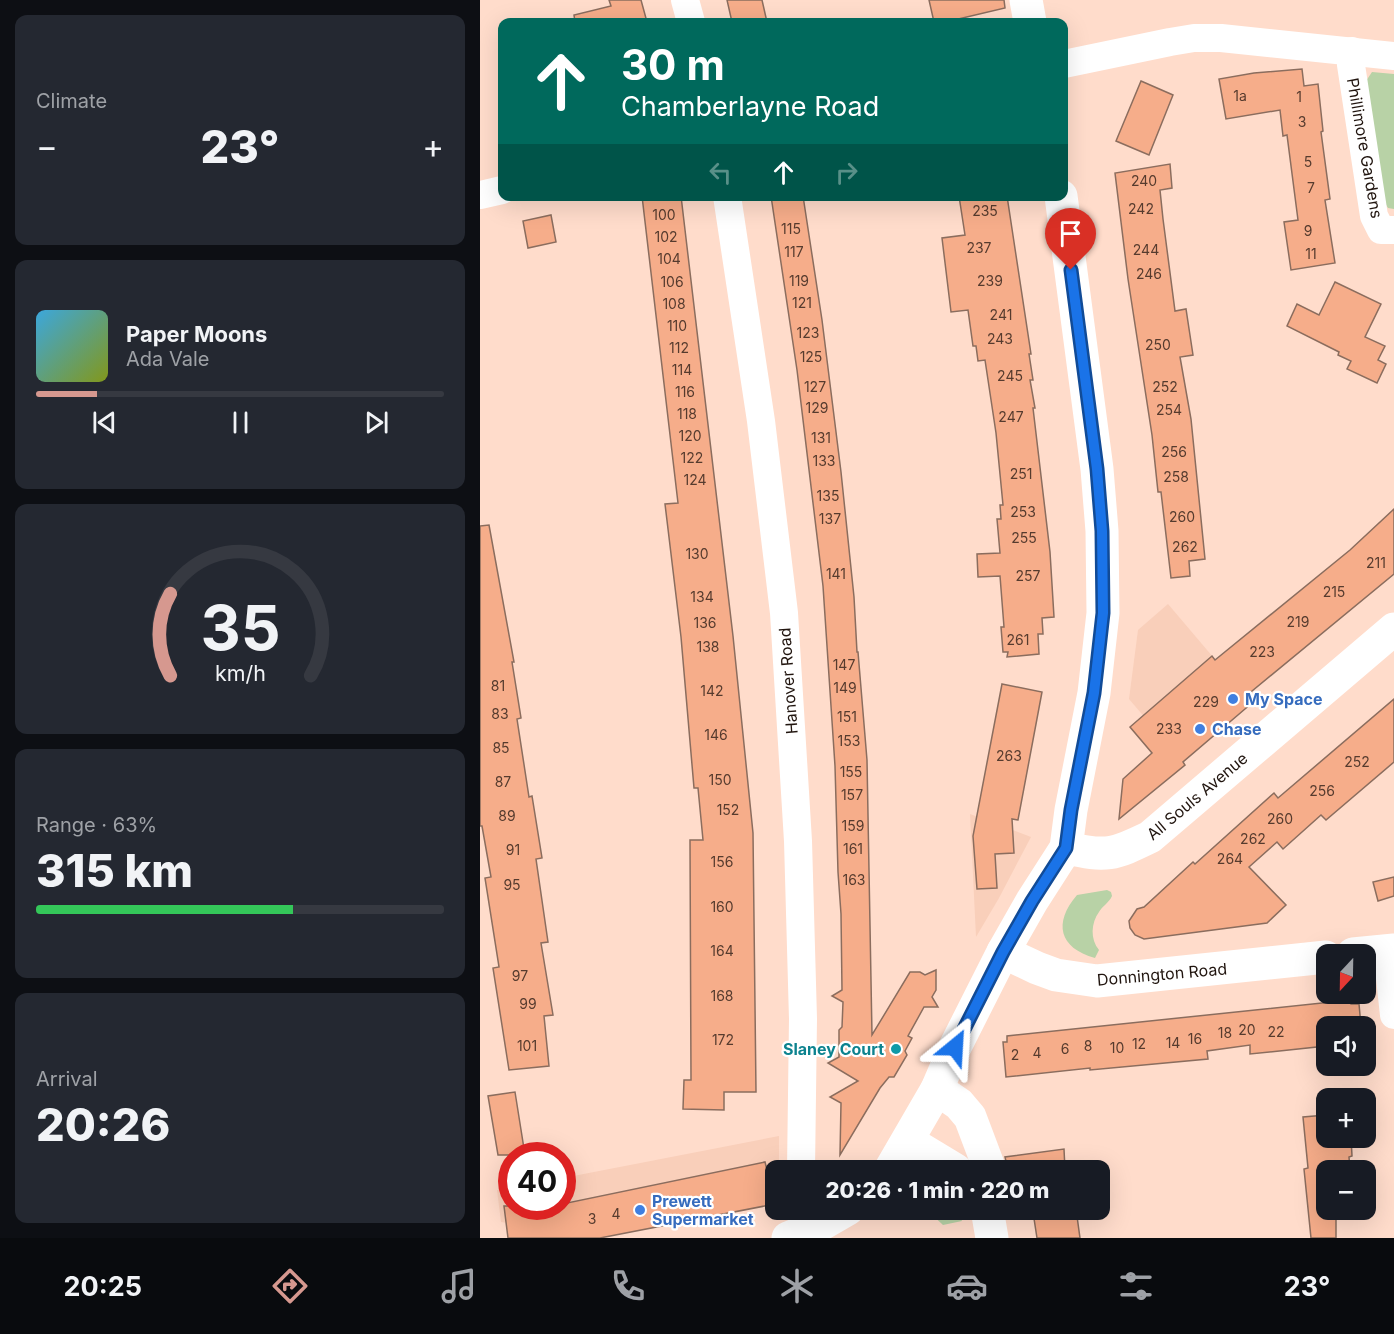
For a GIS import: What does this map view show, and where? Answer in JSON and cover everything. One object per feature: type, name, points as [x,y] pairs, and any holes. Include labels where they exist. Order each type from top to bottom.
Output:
[{"type":"street","points":[[685,0],[690,18]]},
{"type":"street","points":[[1026,0],[1029,18]]},
{"type":"street","name":"Phillimore Gardens","points":[[1068,63],[1194,38],[1221,38],[1394,56]]},
{"type":"street","name":"Phillimore Gardens","points":[[1352,51],[1351,65],[1374,216],[1381,230],[1394,230]]},
{"type":"street","points":[[480,195],[498,191]]},
{"type":"street","name":"Hanover Road","points":[[728,201],[761,421],[784,613],[798,841],[802,1019],[801,1160]]},
{"type":"street","points":[[896,1160],[937,1089],[955,1047],[1003,952],[1066,848],[1071,810],[1094,693],[1103,613],[1102,531],[1097,469],[1061,201]]},
{"type":"street","name":"All Souls Avenue","points":[[1066,848],[1096,854],[1120,852],[1150,837],[1394,629]]},
{"type":"street","points":[[1390,950],[1394,1015]]},
{"type":"street","name":"Donnington Road","points":[[1003,952],[1056,975],[1097,981],[1316,958]]},
{"type":"street","points":[[937,1089],[959,1104],[970,1117],[977,1160]]},
{"type":"street","points":[[908,1141],[939,1160]]},
{"type":"street","points":[[788,1238],[818,1220]]},
{"type":"street","points":[[989,1220],[992,1238]]},
{"type":"shaded area","points":[[1168,604],[1252,703],[1182,761],[1129,699],[1138,630]]},
{"type":"shaded area","points":[[970,814],[1031,837],[976,937]]},
{"type":"shaded area","points":[[779,1136],[779,1160],[765,1160],[765,1206],[599,1238],[501,1222],[501,1220],[576,1220],[576,1175]]},
{"type":"green space","points":[[1372,72],[1394,74],[1394,209],[1388,208],[1383,200],[1366,81]]},
{"type":"green space","points":[[1107,890],[1112,896],[1096,916],[1093,926],[1094,941],[1099,950],[1095,958],[1083,954],[1067,941],[1063,925],[1069,905],[1077,895]]},
{"type":"green space","points":[[938,1220],[962,1221],[943,1225]]},
{"type":"building","points":[[609,0],[641,0],[646,18],[574,18],[574,15],[611,6]]},
{"type":"building","points":[[727,0],[762,0],[766,18],[731,18]]},
{"type":"building","points":[[929,0],[1004,0],[1005,8],[962,18],[933,18]]},
{"type":"building","points":[[1302,69],[1304,86],[1318,84],[1323,131],[1321,132],[1330,199],[1325,200],[1335,263],[1291,270],[1284,222],[1298,220],[1287,135],[1283,136],[1280,110],[1226,119],[1219,79]]},
{"type":"building","points":[[1141,81],[1173,95],[1149,155],[1116,141]]},
{"type":"building","points":[[1170,164],[1172,188],[1160,190],[1175,311],[1186,309],[1193,355],[1180,357],[1191,419],[1205,559],[1189,561],[1190,576],[1171,578],[1161,492],[1158,492],[1115,173]]},
{"type":"building","points":[[643,201],[682,201],[733,636],[753,833],[756,1092],[724,1092],[724,1110],[683,1109],[684,1080],[691,1080],[690,840],[703,840],[698,788],[694,788],[681,637],[665,504],[678,503]]},
{"type":"building","points":[[772,201],[804,201],[822,320],[841,472],[867,760],[872,1035],[910,972],[920,972],[925,975],[936,970],[936,990],[932,997],[938,1007],[924,1007],[908,1036],[912,1038],[905,1051],[907,1055],[894,1077],[889,1077],[880,1088],[840,1155],[841,1103],[830,1097],[858,1081],[828,1063],[839,1057],[839,1030],[842,1027],[843,1002],[832,996],[842,990],[835,766],[823,586],[797,370]]},
{"type":"building","points":[[960,201],[1008,201],[1031,354],[1029,354],[1033,380],[1030,380],[1050,552],[1054,617],[1042,618],[1043,634],[1038,634],[1039,654],[1007,657],[1008,652],[1003,652],[1001,627],[1004,627],[1000,576],[978,577],[977,554],[1000,553],[997,519],[1001,519],[1000,505],[1003,505],[996,433],[985,360],[978,361],[976,346],[973,346],[968,310],[951,312],[942,238],[965,235]]},
{"type":"building","points":[[551,215],[556,242],[528,248],[523,221]]},
{"type":"building","points":[[1335,282],[1381,304],[1365,337],[1385,346],[1378,360],[1386,364],[1377,383],[1347,369],[1351,361],[1338,355],[1339,352],[1287,326],[1297,304],[1319,315]]},
{"type":"building","points":[[1394,509],[1394,574],[1246,696],[1252,703],[1183,762],[1185,765],[1119,819],[1123,779],[1152,753],[1130,727],[1212,656],[1215,660],[1350,550]]},
{"type":"building","points":[[489,525],[514,662],[512,662],[521,718],[517,719],[529,797],[532,796],[542,858],[536,859],[548,942],[541,943],[553,1015],[544,1016],[549,1066],[509,1070],[493,968],[499,967],[485,878],[491,877],[482,826],[480,826],[480,526]]},
{"type":"building","points":[[1002,684],[1042,692],[1018,820],[1012,819],[1014,853],[995,854],[997,888],[977,889],[973,836]]},
{"type":"building","points":[[1394,699],[1394,762],[1326,820],[1321,815],[1283,849],[1277,842],[1249,867],[1286,905],[1267,923],[1144,939],[1135,935],[1130,928],[1129,921],[1137,909],[1144,907],[1193,862],[1195,864],[1274,793],[1278,798]]},
{"type":"building","points":[[1394,877],[1394,896],[1378,901],[1373,882]]},
{"type":"building","points":[[1316,1004],[1359,1004],[1360,1016],[1316,1016],[1316,1047],[1250,1054],[1250,1045],[1207,1051],[1208,1059],[1006,1077],[1003,1042],[1007,1042],[1007,1036]]},
{"type":"building","points":[[515,1092],[523,1142],[498,1142],[498,1155],[488,1096]]},
{"type":"building","points":[[1316,1116],[1316,1148],[1352,1148],[1352,1156],[1349,1157],[1349,1160],[1316,1160],[1316,1220],[1336,1220],[1336,1238],[1311,1238],[1304,1169],[1308,1168],[1303,1117]]},
{"type":"building","points":[[1064,1149],[1065,1160],[1006,1160],[1005,1157]]},
{"type":"building","points":[[765,1162],[765,1206],[600,1238],[508,1238],[506,1220],[576,1220],[576,1201]]},
{"type":"building","points":[[1034,1220],[1078,1220],[1080,1238],[1037,1238]]},
{"type":"place","name":"My Space","points":[[1233,699]]},
{"type":"place","name":"Chase","points":[[1200,729]]},
{"type":"place","name":"Slaney Court","points":[[896,1049]]},
{"type":"place","name":"Prewett Supermarket","points":[[640,1210]]},
{"type":"route","points":[[955,1047],[1003,952],[1066,848],[1071,810],[1094,693],[1103,613],[1102,531],[1097,469],[1071,270]]}]
